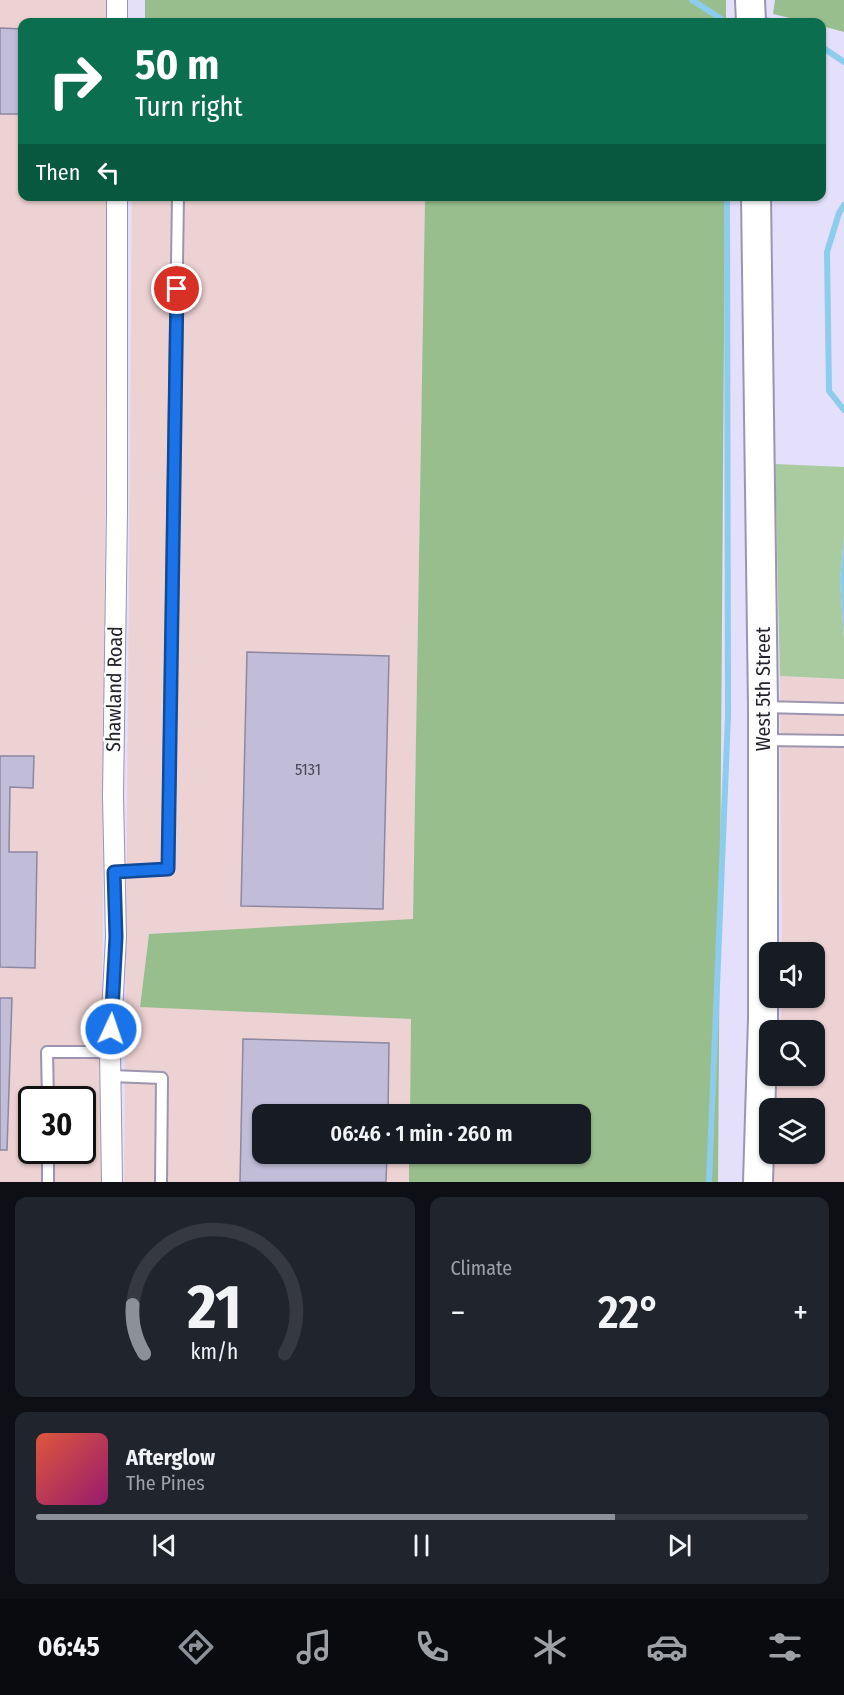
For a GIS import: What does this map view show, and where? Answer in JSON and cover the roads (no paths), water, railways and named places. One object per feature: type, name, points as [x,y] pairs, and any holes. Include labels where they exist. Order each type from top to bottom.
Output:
[{"type":"street","points":[[117,0],[117,18]]},
{"type":"street","points":[[750,0],[751,18]]},
{"type":"street","name":"Shawland Road","points":[[112,1182],[110,1052],[116,937],[113,796],[119,365],[117,201]]},
{"type":"street","name":"West 5th Street","points":[[756,201],[763,707],[763,1019],[758,1182]]},
{"type":"lane","points":[[114,872],[168,869],[178,201]]},
{"type":"lane","points":[[763,707],[844,709]]},
{"type":"lane","points":[[763,740],[844,741]]},
{"type":"lane","points":[[48,1086],[47,1052],[110,1052]]},
{"type":"lane","points":[[111,1076],[162,1078],[161,1182]]},
{"type":"lane","points":[[48,1164],[48,1182]]},
{"type":"water","points":[[844,535],[844,639],[840,581]]},
{"type":"waterway","points":[[692,0],[720,18]]},
{"type":"waterway","points":[[826,50],[844,62]]},
{"type":"waterway","points":[[709,1182],[728,716],[727,201]]},
{"type":"waterway","points":[[844,205],[839,213],[827,252],[829,391],[844,410]]}]
